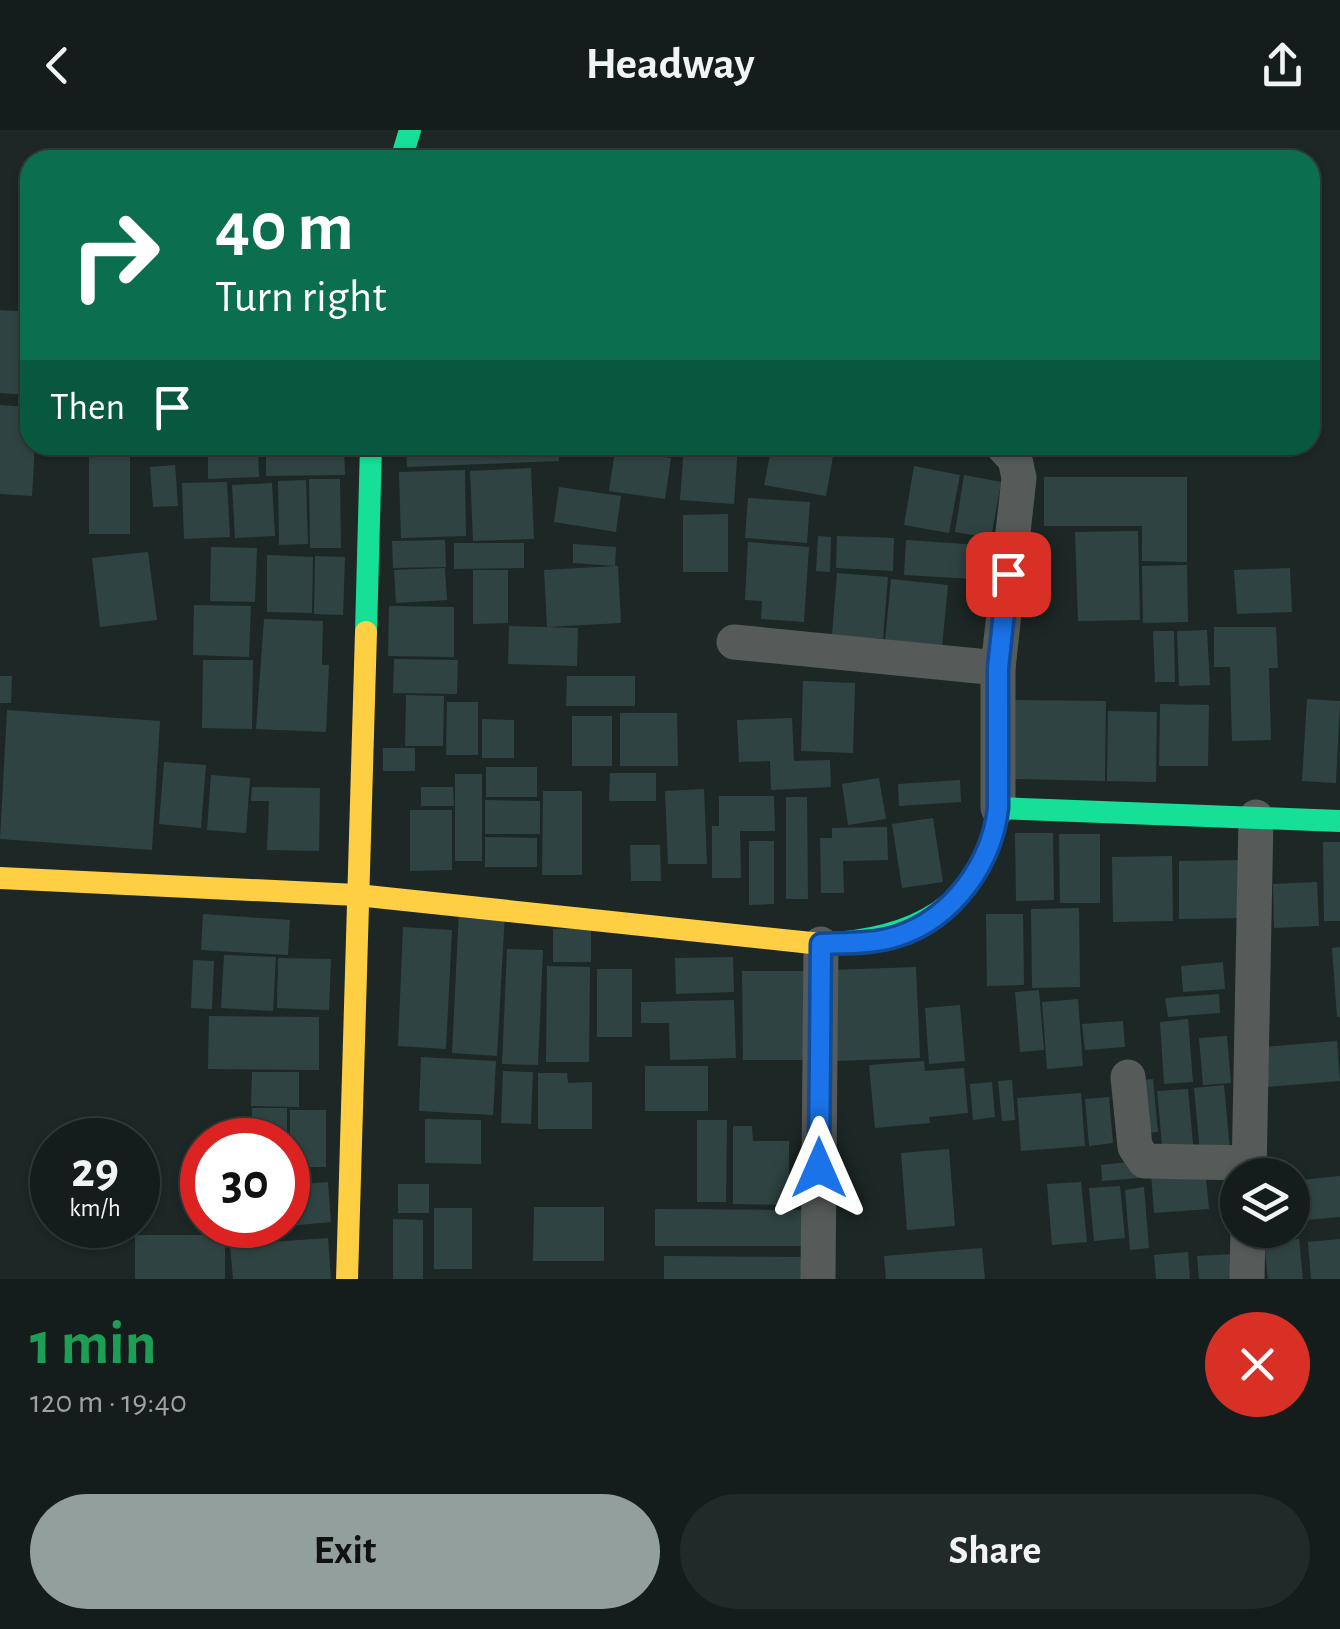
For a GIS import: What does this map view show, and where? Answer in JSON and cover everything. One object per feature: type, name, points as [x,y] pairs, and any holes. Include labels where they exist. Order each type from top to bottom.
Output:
[{"type":"street","points":[[347,1279],[371,455]]},
{"type":"street","points":[[0,878],[357,895],[821,944],[862,943],[898,936],[936,917],[960,896],[996,828],[998,668],[1019,478],[1011,455]]},
{"type":"street","points":[[734,642],[998,668]]},
{"type":"street","points":[[998,808],[1340,821]]},
{"type":"street","points":[[1249,1158],[1256,817]]},
{"type":"street","points":[[818,1279],[821,944]]},
{"type":"street","points":[[1128,1077],[1135,1147],[1145,1162],[1220,1167]]},
{"type":"street","points":[[1247,1279],[1248,1248]]},
{"type":"building","points":[[0,310],[20,311],[20,394],[0,393]]},
{"type":"building","points":[[0,405],[20,406],[20,455],[34,455],[32,496],[0,494]]},
{"type":"building","points":[[89,455],[130,455],[130,534],[89,534]]},
{"type":"building","points":[[208,455],[258,455],[259,477],[208,479]]},
{"type":"building","points":[[266,455],[344,455],[345,475],[266,476]]},
{"type":"building","points":[[406,455],[559,455],[559,461],[407,467]]},
{"type":"building","points":[[614,455],[671,458],[665,499],[609,491]]},
{"type":"building","points":[[683,455],[737,455],[734,504],[680,500]]},
{"type":"building","points":[[770,455],[833,455],[826,496],[764,485]]},
{"type":"building","points":[[175,465],[178,506],[153,507],[150,467]]},
{"type":"building","points":[[914,466],[960,475],[949,533],[904,525]]},
{"type":"building","points":[[531,468],[534,539],[473,541],[470,471]]},
{"type":"building","points":[[465,470],[466,536],[401,538],[399,472]]},
{"type":"building","points":[[964,475],[1001,482],[991,538],[955,532]]},
{"type":"building","points":[[1044,477],[1187,477],[1187,562],[1142,561],[1142,526],[1044,526]]},
{"type":"building","points":[[309,479],[340,479],[341,548],[310,548]]},
{"type":"building","points":[[306,480],[308,544],[279,545],[278,481]]},
{"type":"building","points":[[227,482],[230,537],[184,539],[182,483]]},
{"type":"building","points":[[272,483],[275,536],[235,538],[232,485]]},
{"type":"building","points":[[559,487],[621,496],[616,532],[554,522]]},
{"type":"building","points":[[748,498],[810,502],[807,543],[745,538]]},
{"type":"building","points":[[728,514],[728,572],[683,572],[683,515]]},
{"type":"building","points":[[1138,531],[1140,620],[1078,621],[1075,532]]},
{"type":"building","points":[[818,536],[831,537],[830,572],[816,571]]},
{"type":"building","points":[[837,536],[894,538],[893,571],[836,568]]},
{"type":"building","points":[[445,540],[446,567],[393,568],[392,541]]},
{"type":"building","points":[[906,540],[995,546],[993,580],[904,575]]},
{"type":"building","points":[[748,542],[809,547],[804,622],[761,619],[762,601],[745,600]]},
{"type":"building","points":[[454,543],[524,543],[524,568],[454,569]]},
{"type":"building","points":[[573,544],[616,547],[615,566],[573,563]]},
{"type":"building","points":[[211,547],[257,548],[255,602],[210,601]]},
{"type":"building","points":[[148,552],[157,620],[100,627],[92,558]]},
{"type":"building","points":[[267,555],[313,557],[312,613],[267,612]]},
{"type":"building","points":[[315,556],[345,557],[343,615],[314,614]]},
{"type":"building","points":[[1187,565],[1188,622],[1143,623],[1142,566]]},
{"type":"building","points":[[618,566],[621,623],[547,627],[544,570]]},
{"type":"building","points":[[445,568],[447,600],[396,603],[394,570]]},
{"type":"building","points":[[1290,568],[1292,612],[1237,614],[1234,570]]},
{"type":"building","points":[[473,570],[508,570],[508,623],[473,624]]},
{"type":"building","points":[[837,573],[888,577],[883,639],[832,635]]},
{"type":"building","points":[[891,579],[948,585],[942,647],[885,641]]},
{"type":"building","points":[[194,605],[251,606],[249,657],[193,655]]},
{"type":"building","points":[[389,606],[454,607],[454,657],[388,656]]},
{"type":"building","points":[[264,619],[323,621],[322,665],[329,665],[326,732],[256,729]]},
{"type":"building","points":[[509,626],[578,628],[577,666],[508,664]]},
{"type":"building","points":[[1214,627],[1276,627],[1278,668],[1269,668],[1271,740],[1232,741],[1230,667],[1214,667]]},
{"type":"building","points":[[1207,630],[1210,685],[1179,686],[1177,631]]},
{"type":"building","points":[[1153,631],[1174,631],[1175,682],[1155,682]]},
{"type":"building","points":[[394,659],[458,660],[457,694],[393,693]]},
{"type":"building","points":[[203,660],[253,660],[252,729],[202,728]]},
{"type":"building","points":[[0,676],[12,676],[11,703],[0,703]]},
{"type":"building","points":[[567,676],[635,676],[635,706],[566,706]]},
{"type":"building","points":[[803,681],[855,683],[853,753],[801,751]]},
{"type":"building","points":[[406,695],[444,696],[443,746],[405,746]]},
{"type":"building","points":[[1307,699],[1340,701],[1336,783],[1302,781]]},
{"type":"building","points":[[1013,700],[1106,701],[1105,781],[1012,779]]},
{"type":"building","points":[[447,702],[478,702],[478,755],[446,755]]},
{"type":"building","points":[[1160,704],[1209,705],[1208,766],[1159,766]]},
{"type":"building","points":[[7,710],[160,721],[152,850],[0,839]]},
{"type":"building","points":[[1108,711],[1157,712],[1156,782],[1107,781]]},
{"type":"building","points":[[620,713],[677,713],[678,766],[620,766]]},
{"type":"building","points":[[572,716],[612,716],[612,766],[572,766]]},
{"type":"building","points":[[792,718],[794,761],[830,760],[831,787],[771,790],[770,761],[739,762],[737,720]]},
{"type":"building","points":[[482,719],[514,720],[514,758],[482,758]]},
{"type":"building","points":[[383,748],[415,748],[415,771],[383,771]]},
{"type":"building","points":[[164,762],[206,765],[201,828],[159,824]]},
{"type":"building","points":[[486,767],[537,767],[537,797],[486,797]]},
{"type":"building","points":[[610,773],[656,773],[656,801],[609,801]]},
{"type":"building","points":[[455,774],[482,774],[482,861],[455,861]]},
{"type":"building","points":[[211,775],[250,778],[246,833],[207,830]]},
{"type":"building","points":[[879,778],[886,819],[848,825],[842,784]]},
{"type":"building","points":[[960,780],[961,802],[899,806],[898,784]]},
{"type":"building","points":[[252,787],[320,788],[319,851],[267,850],[269,801],[251,801]]},
{"type":"building","points":[[421,787],[453,787],[454,806],[421,806]]},
{"type":"building","points":[[704,789],[707,864],[668,864],[665,791]]},
{"type":"building","points":[[543,791],[582,791],[582,875],[542,875]]},
{"type":"building","points":[[719,796],[774,796],[775,831],[740,831],[741,878],[712,878],[712,826],[719,826]]},
{"type":"building","points":[[786,797],[807,797],[808,899],[786,899]]},
{"type":"building","points":[[485,800],[540,801],[540,834],[485,834]]},
{"type":"building","points":[[410,810],[452,810],[452,870],[410,871]]},
{"type":"building","points":[[933,818],[943,882],[902,888],[892,824]]},
{"type":"building","points":[[887,827],[888,860],[843,861],[844,893],[821,893],[820,838],[832,838],[832,828]]},
{"type":"building","points":[[1015,833],[1053,833],[1054,900],[1016,901]]},
{"type":"building","points":[[1059,834],[1100,834],[1100,903],[1060,903]]},
{"type":"building","points":[[485,837],[537,838],[537,867],[485,867]]},
{"type":"building","points":[[749,841],[774,841],[774,904],[749,905]]},
{"type":"building","points":[[1323,842],[1340,842],[1340,921],[1324,921]]},
{"type":"building","points":[[630,845],[660,845],[661,881],[631,881]]},
{"type":"building","points":[[1172,856],[1173,921],[1113,922],[1112,857]]},
{"type":"building","points":[[1245,860],[1245,918],[1179,919],[1179,861]]},
{"type":"building","points":[[1317,882],[1319,926],[1274,928],[1273,884]]},
{"type":"building","points":[[1079,908],[1080,987],[1032,988],[1031,909]]},
{"type":"building","points":[[459,910],[505,913],[497,1056],[452,1053]]},
{"type":"building","points":[[203,914],[290,920],[288,955],[201,950]]},
{"type":"building","points":[[986,914],[1023,914],[1024,985],[987,986]]},
{"type":"building","points":[[403,927],[452,930],[446,1049],[398,1046]]},
{"type":"building","points":[[591,928],[591,962],[553,962],[553,929]]},
{"type":"building","points":[[1340,947],[1340,1017],[1337,1017],[1332,948]]},
{"type":"building","points":[[507,949],[543,950],[538,1065],[502,1064]]},
{"type":"building","points":[[224,955],[276,957],[273,1011],[221,1008]]},
{"type":"building","points":[[733,957],[734,992],[676,994],[675,958]]},
{"type":"building","points":[[278,958],[331,959],[329,1010],[277,1008]]},
{"type":"building","points":[[193,960],[214,961],[212,1009],[191,1008]]},
{"type":"building","points":[[1223,962],[1225,989],[1183,992],[1181,966]]},
{"type":"building","points":[[547,966],[590,967],[589,1062],[546,1062]]},
{"type":"building","points":[[916,967],[920,1058],[835,1061],[831,970]]},
{"type":"building","points":[[597,969],[632,969],[632,1037],[597,1037]]},
{"type":"building","points":[[742,971],[817,971],[817,1060],[743,1060]]},
{"type":"building","points":[[1039,990],[1044,1050],[1020,1052],[1015,992]]},
{"type":"building","points":[[1219,994],[1220,1013],[1168,1017],[1165,998]]},
{"type":"building","points":[[1078,999],[1083,1066],[1047,1069],[1042,1002]]},
{"type":"building","points":[[734,1000],[736,1058],[670,1060],[669,1023],[641,1023],[641,1002]]},
{"type":"building","points":[[960,1005],[965,1061],[929,1064],[925,1008]]},
{"type":"building","points":[[209,1016],[319,1017],[319,1070],[208,1069]]},
{"type":"building","points":[[1188,1019],[1193,1082],[1164,1084],[1160,1022]]},
{"type":"building","points":[[1123,1021],[1125,1047],[1085,1050],[1082,1024]]},
{"type":"building","points":[[1227,1036],[1231,1083],[1203,1085],[1199,1038]]},
{"type":"building","points":[[1337,1041],[1340,1081],[1267,1087],[1264,1047]]},
{"type":"building","points":[[421,1057],[496,1061],[493,1115],[419,1111]]},
{"type":"building","points":[[924,1061],[925,1071],[964,1068],[968,1113],[929,1117],[930,1123],[875,1128],[869,1065]]},
{"type":"building","points":[[645,1066],[708,1066],[708,1111],[645,1111]]},
{"type":"building","points":[[503,1071],[533,1072],[531,1124],[501,1123]]},
{"type":"building","points":[[252,1072],[299,1072],[299,1107],[251,1106]]},
{"type":"building","points":[[538,1073],[567,1073],[568,1083],[592,1082],[592,1129],[538,1129]]},
{"type":"building","points":[[1153,1079],[1158,1132],[1135,1134],[1130,1081]]},
{"type":"building","points":[[1012,1080],[1015,1120],[1002,1121],[998,1081]]},
{"type":"building","points":[[992,1082],[995,1117],[973,1120],[970,1084]]},
{"type":"building","points":[[1224,1085],[1230,1150],[1200,1153],[1194,1088]]},
{"type":"building","points":[[1188,1089],[1194,1154],[1163,1156],[1157,1091]]},
{"type":"building","points":[[1081,1093],[1085,1146],[1021,1151],[1017,1098]]},
{"type":"building","points":[[1109,1097],[1113,1143],[1089,1146],[1085,1099]]},
{"type":"building","points":[[252,1108],[287,1108],[287,1118],[252,1118]]},
{"type":"building","points":[[290,1110],[326,1110],[326,1167],[310,1167],[310,1118],[290,1118]]},
{"type":"building","points":[[425,1119],[481,1120],[481,1164],[425,1163]]},
{"type":"building","points":[[697,1120],[727,1120],[726,1202],[697,1202]]},
{"type":"building","points":[[733,1126],[752,1126],[753,1141],[789,1141],[789,1205],[733,1204]]},
{"type":"building","points":[[949,1149],[955,1226],[907,1230],[901,1153]]},
{"type":"building","points":[[1138,1161],[1139,1178],[1102,1181],[1101,1165]]},
{"type":"building","points":[[1205,1169],[1209,1209],[1154,1213],[1151,1173]]},
{"type":"building","points":[[1340,1176],[1340,1217],[1310,1220],[1310,1179]]},
{"type":"building","points":[[328,1182],[331,1222],[310,1224],[310,1183]]},
{"type":"building","points":[[1081,1182],[1087,1242],[1052,1245],[1047,1184]]},
{"type":"building","points":[[398,1184],[429,1184],[429,1213],[398,1213]]},
{"type":"building","points":[[1120,1186],[1125,1238],[1094,1241],[1089,1188]]},
{"type":"building","points":[[1144,1187],[1149,1248],[1130,1250],[1125,1190]]},
{"type":"building","points":[[534,1207],[604,1207],[604,1261],[533,1261]]},
{"type":"building","points":[[434,1208],[472,1208],[472,1269],[434,1269]]},
{"type":"building","points":[[655,1209],[806,1210],[806,1246],[655,1246]]},
{"type":"building","points":[[393,1219],[423,1220],[423,1279],[393,1279]]},
{"type":"building","points":[[160,1235],[180,1235],[180,1248],[225,1248],[225,1279],[135,1279],[135,1248],[160,1248]]},
{"type":"building","points":[[328,1238],[331,1279],[233,1279],[230,1248],[310,1248],[310,1239]]},
{"type":"building","points":[[1340,1239],[1340,1279],[1311,1279],[1310,1242]]},
{"type":"building","points":[[982,1248],[985,1279],[886,1279],[884,1256]]},
{"type":"building","points":[[1265,1248],[1300,1248],[1303,1279],[1268,1279]]},
{"type":"building","points":[[1188,1252],[1190,1279],[1156,1279],[1154,1255]]},
{"type":"building","points":[[1232,1254],[1234,1279],[1199,1279],[1197,1256]]},
{"type":"building","points":[[664,1256],[801,1257],[801,1279],[664,1279]]},
{"type":"traffic: fast","points":[[404,150],[410,130]]},
{"type":"traffic: fast","points":[[366,632],[371,455]]},
{"type":"traffic: fast","points":[[821,944],[885,935],[938,912],[960,894],[978,871],[998,808],[1340,821]]},
{"type":"traffic: slow","points":[[347,1279],[366,632]]},
{"type":"traffic: slow","points":[[0,878],[357,895],[821,944]]},
{"type":"route","points":[[819,1168],[821,944],[862,943],[898,936],[936,917],[960,896],[986,850],[996,828],[998,808],[998,668],[1008,574]]}]
